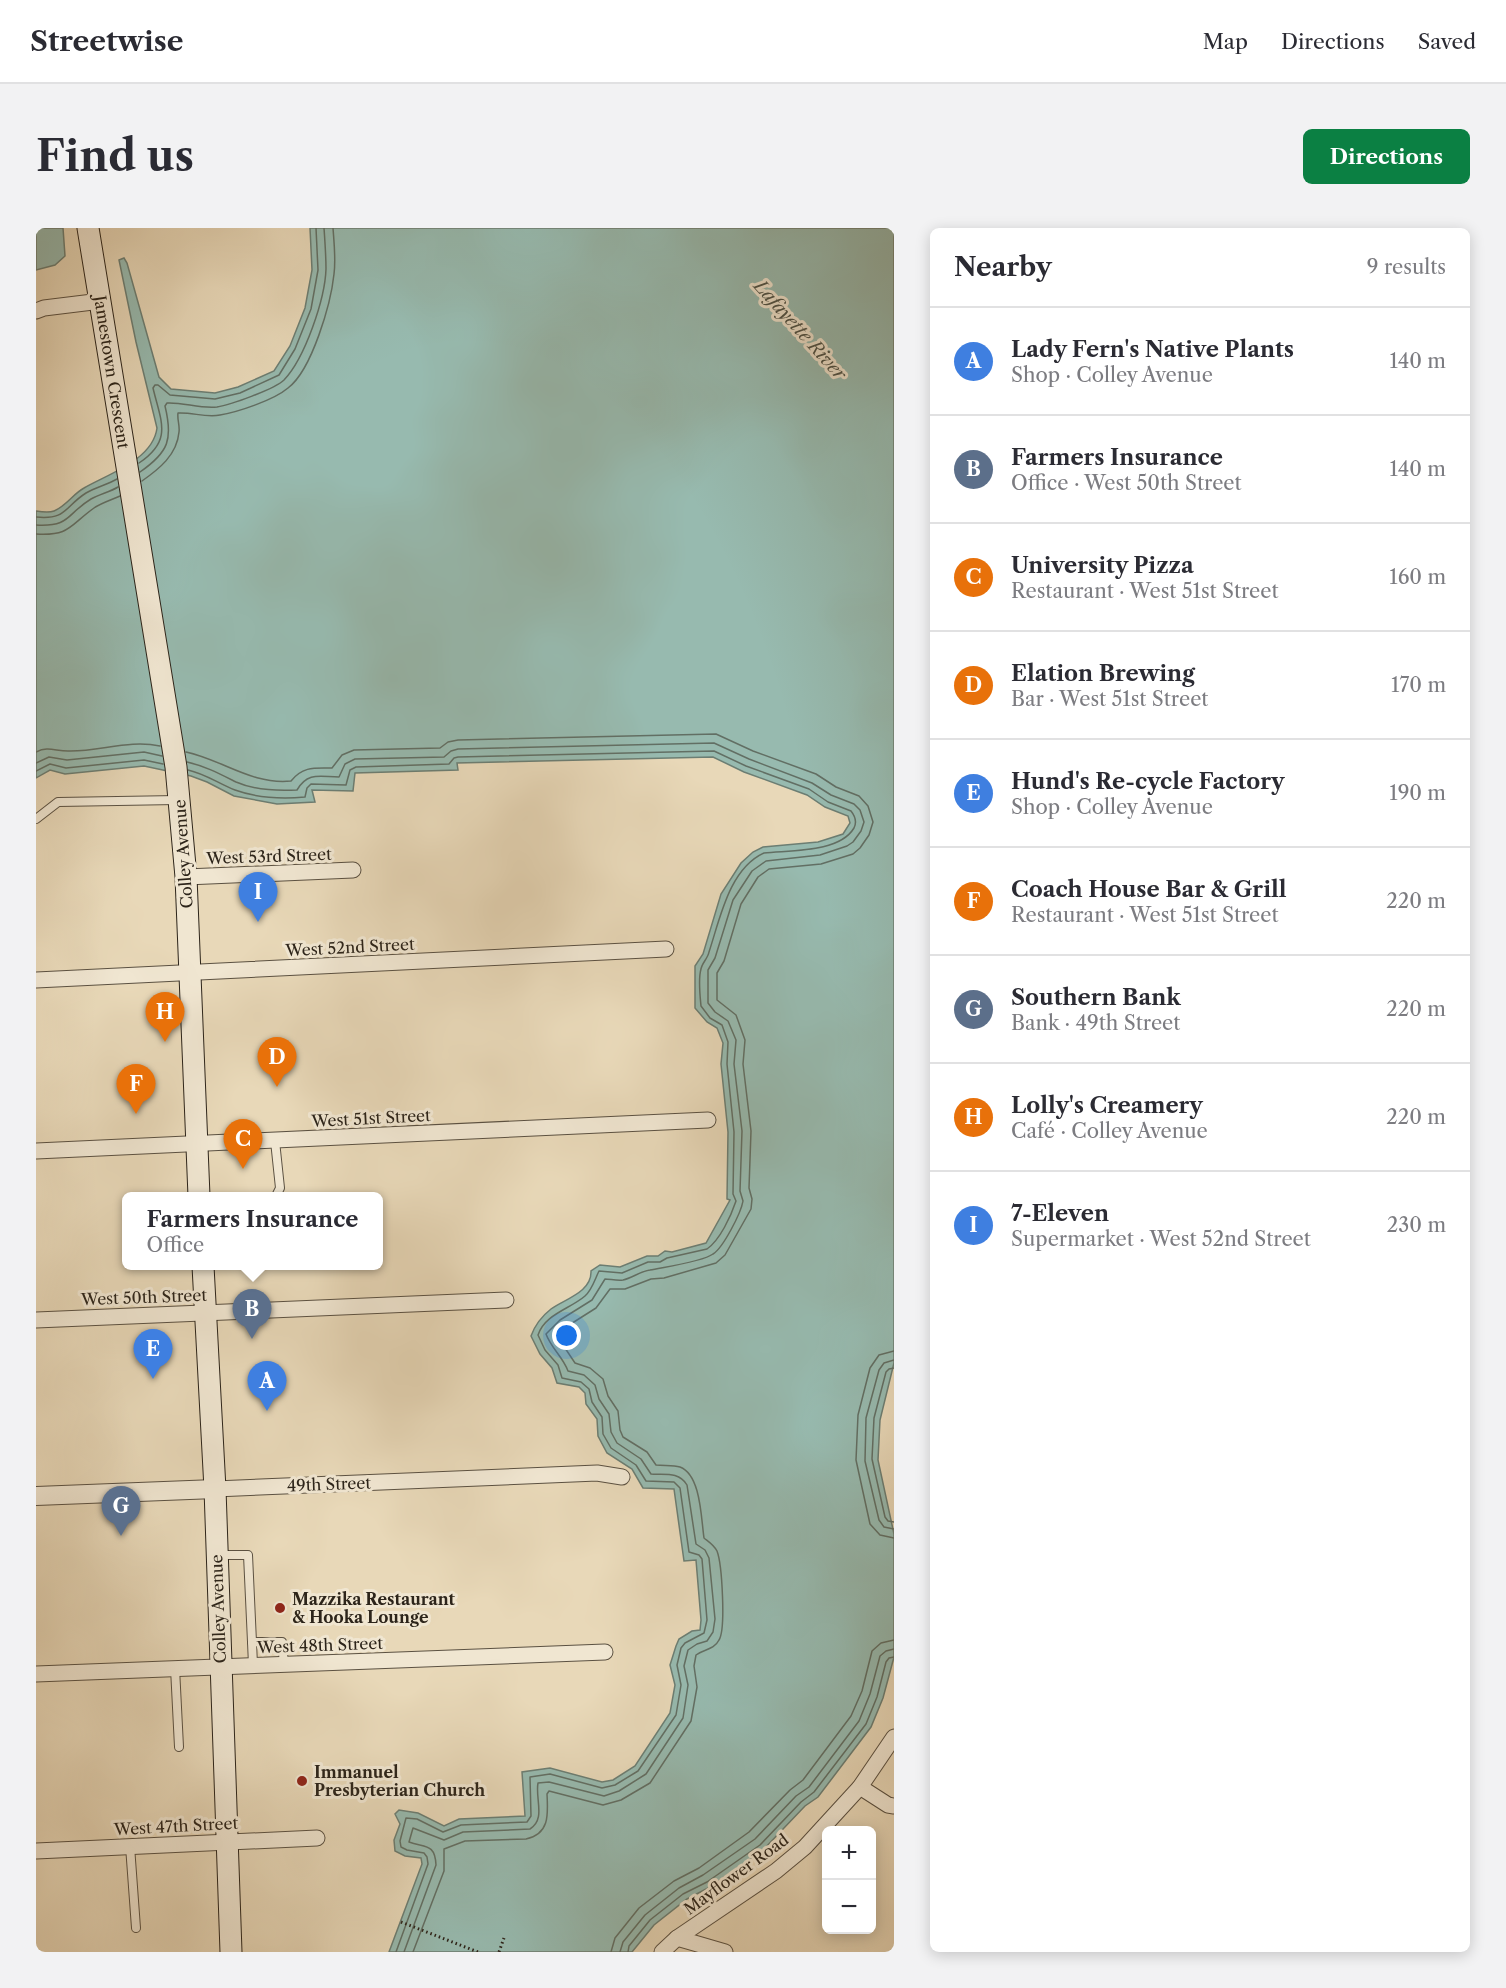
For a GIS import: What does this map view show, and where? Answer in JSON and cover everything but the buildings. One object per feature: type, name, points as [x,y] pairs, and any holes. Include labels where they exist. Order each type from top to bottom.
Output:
[{"type":"main road","name":"Jamestown Crescent","points":[[88,228],[135,515]]},
{"type":"main road","name":"Colley Avenue","points":[[135,515],[176,767],[186,877],[200,1192]]},
{"type":"main road","name":"Colley Avenue","points":[[203,1270],[215,1489],[231,1952]]},
{"type":"street","points":[[36,311],[101,301]]},
{"type":"street","name":"West 53rd Street","points":[[186,877],[353,870]]},
{"type":"street","name":"West 52nd Street","points":[[36,980],[666,949]]},
{"type":"street","name":"West 51st Street","points":[[36,1151],[708,1120]]},
{"type":"street","name":"West 50th Street","points":[[36,1320],[506,1300]]},
{"type":"street","name":"49th Street","points":[[36,1496],[597,1473],[622,1477]]},
{"type":"street","name":"West 48th Street","points":[[36,1674],[605,1652]]},
{"type":"street","name":"Mayflower Road","points":[[662,1952],[677,1938],[776,1871],[805,1847],[860,1787],[894,1737]]},
{"type":"street","points":[[860,1787],[894,1806]]},
{"type":"street","name":"West 47th Street","points":[[36,1851],[317,1838]]},
{"type":"street","points":[[677,1938],[725,1952]]},
{"type":"lane","points":[[36,819],[58,802],[179,800]]},
{"type":"lane","points":[[275,1141],[280,1188],[278,1192]]},
{"type":"lane","points":[[216,1555],[248,1555],[254,1665]]},
{"type":"lane","points":[[252,1642],[282,1642],[284,1664]]},
{"type":"lane","points":[[175,1668],[179,1747]]},
{"type":"lane","points":[[130,1846],[136,1928]]},
{"type":"path","points":[[400,1922],[478,1952]]},
{"type":"path","points":[[499,1952],[504,1938]]},
{"type":"water","points":[[36,228],[63,228],[65,256],[55,265],[36,270]]},
{"type":"water","name":"Lafayette River","points":[[310,228],[894,228],[894,1363],[880,1420],[878,1460],[894,1534],[894,1657],[883,1698],[871,1727],[818,1797],[805,1806],[763,1850],[710,1887],[687,1899],[654,1925],[632,1952],[389,1952],[422,1864],[421,1858],[405,1856],[395,1851],[394,1840],[400,1824],[395,1814],[399,1810],[418,1813],[444,1826],[459,1819],[525,1816],[522,1772],[550,1768],[602,1782],[613,1780],[635,1766],[670,1713],[675,1685],[670,1665],[676,1646],[679,1639],[692,1631],[700,1630],[701,1620],[696,1560],[684,1561],[674,1489],[643,1488],[632,1469],[607,1453],[598,1436],[597,1419],[586,1404],[585,1393],[579,1387],[557,1383],[552,1368],[540,1354],[531,1336],[545,1315],[582,1290],[590,1278],[591,1271],[600,1265],[620,1267],[647,1256],[658,1256],[665,1251],[672,1252],[706,1243],[730,1200],[727,1199],[728,1132],[721,1064],[723,1043],[717,1028],[707,1022],[695,1008],[695,966],[703,954],[721,894],[741,863],[753,852],[763,847],[818,842],[843,834],[850,823],[848,816],[825,807],[807,795],[744,772],[713,757],[457,763],[458,770],[355,773],[353,791],[312,790],[315,802],[277,804],[234,796],[191,776],[144,766],[65,774],[50,770],[36,778],[36,511],[54,511],[84,488],[128,465],[147,449],[154,439],[157,428],[119,260],[124,258],[127,263],[159,377],[171,389],[215,393],[238,387],[274,371],[290,346],[305,308],[312,270]]},
{"type":"place","name":"7-Eleven","points":[[258,922]]},
{"type":"place","name":"Lolly's Creamery","points":[[165,1042]]},
{"type":"place","name":"Elation Brewing","points":[[277,1087]]},
{"type":"place","name":"Coach House Bar & Grill","points":[[136,1114]]},
{"type":"place","name":"University Pizza","points":[[243,1169]]},
{"type":"place","name":"Farmers Insurance","points":[[252,1339]]},
{"type":"place","name":"Hund's Re-cycle Factory","points":[[153,1379]]},
{"type":"place","name":"Lady Fern's Native Plants","points":[[267,1411]]},
{"type":"place","name":"Southern Bank","points":[[121,1536]]},
{"type":"place","name":"Mazzika Restaurant & Hooka Lounge","points":[[280,1608]]},
{"type":"place","name":"Immanuel Presbyterian Church","points":[[302,1781]]}]
